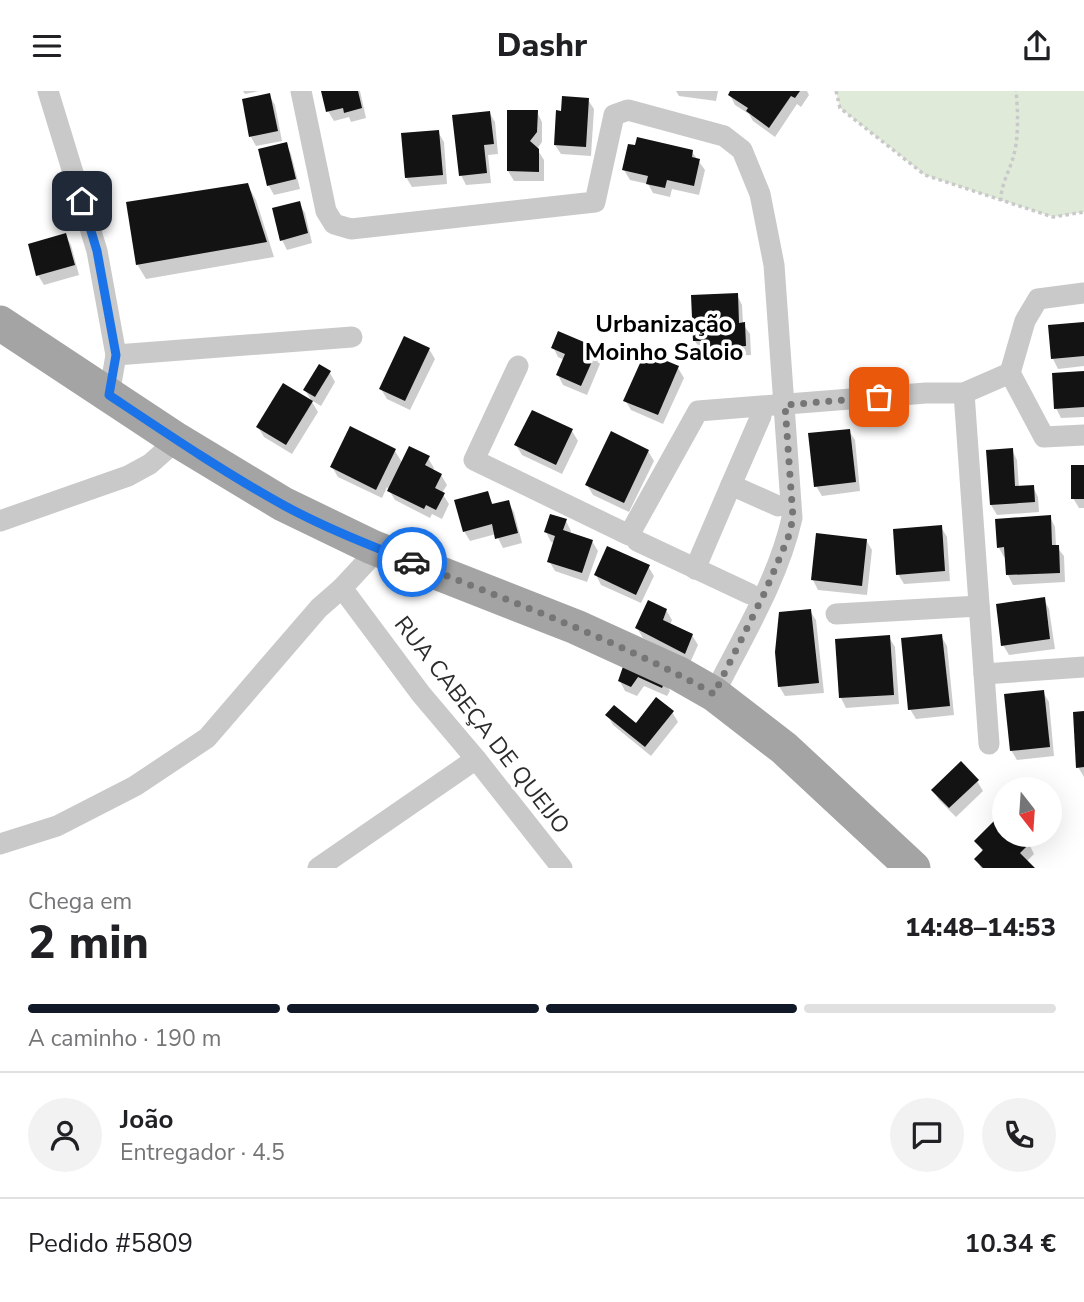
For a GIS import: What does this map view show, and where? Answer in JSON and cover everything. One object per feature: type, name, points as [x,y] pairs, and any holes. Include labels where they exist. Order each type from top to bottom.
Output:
[{"type":"main road","points":[[0,323],[177,440],[283,504],[372,547],[576,627],[679,674],[714,694],[784,748],[913,868]]},
{"type":"street","points":[[48,91],[97,251],[116,355],[109,395]]},
{"type":"street","points":[[301,91],[327,211],[334,224],[351,229],[595,202],[614,115],[628,110],[724,136],[742,150],[760,194],[774,265],[793,518],[788,538],[765,592],[714,694]]},
{"type":"street","points":[[1084,293],[1038,299],[1025,321],[1010,373],[1045,437],[1084,435]]},
{"type":"street","points":[[116,355],[352,337]]},
{"type":"street","points":[[518,366],[474,460],[629,535],[698,411],[926,393],[964,393],[1010,373]]},
{"type":"street","points":[[964,393],[989,744]]},
{"type":"street","points":[[695,569],[761,416]]},
{"type":"street","points":[[0,521],[128,476],[150,464],[177,440]]},
{"type":"street","points":[[732,485],[778,506]]},
{"type":"street","points":[[637,541],[750,594]]},
{"type":"street","points":[[0,844],[57,826],[124,792],[207,738],[319,608],[367,561],[372,547]]},
{"type":"street","name":"RUA CABEÇA DE QUEIJO","points":[[342,588],[421,694],[562,868]]},
{"type":"street","points":[[836,614],[979,606]]},
{"type":"street","points":[[984,674],[1084,667]]},
{"type":"street","points":[[318,868],[476,759]]},
{"type":"path","points":[[836,91],[840,108],[925,175],[1053,217],[1084,212]]},
{"type":"path","points":[[1001,201],[1000,193],[1016,146],[1016,91]]},
{"type":"green space","points":[[836,91],[1084,91],[1084,212],[1053,217],[925,175],[840,108]]},
{"type":"building","points":[[321,91],[358,91],[362,108],[344,113],[343,108],[326,112]]},
{"type":"building","points":[[730,91],[800,91],[795,98],[791,96],[769,128],[746,111],[748,108],[728,95]]},
{"type":"building","points":[[270,93],[278,131],[249,137],[242,99]]},
{"type":"building","points":[[562,96],[589,98],[586,147],[554,145],[556,110],[561,111]]},
{"type":"building","points":[[507,110],[538,110],[537,132],[530,141],[539,149],[539,172],[507,171]]},
{"type":"building","points":[[490,111],[494,144],[484,145],[487,173],[459,176],[452,115]]},
{"type":"building","points":[[439,130],[443,175],[405,178],[401,133]]},
{"type":"building","points":[[637,137],[693,150],[692,157],[700,159],[694,186],[667,180],[665,188],[646,184],[648,176],[622,170],[628,144],[635,145]]},
{"type":"building","points":[[287,142],[296,179],[267,186],[258,149]]},
{"type":"building","points":[[248,183],[267,242],[136,265],[126,202]]},
{"type":"building","points":[[300,201],[308,233],[280,241],[272,208]]},
{"type":"building","points":[[66,233],[75,265],[36,276],[28,244]]},
{"type":"building","points":[[738,293],[739,323],[745,322],[746,346],[707,348],[706,341],[693,341],[691,295]]},
{"type":"building","points":[[1084,322],[1084,356],[1051,359],[1048,325]]},
{"type":"building","points":[[558,331],[598,348],[581,386],[556,375],[565,354],[551,348]]},
{"type":"building","points":[[404,336],[430,348],[405,401],[379,389]]},
{"type":"building","points":[[645,352],[679,366],[658,415],[623,401]]},
{"type":"building","points":[[319,364],[331,371],[315,397],[303,390]]},
{"type":"building","points":[[1084,371],[1084,407],[1054,409],[1052,373]]},
{"type":"building","points":[[283,383],[313,401],[286,445],[256,427]]},
{"type":"building","points":[[532,410],[573,429],[556,465],[514,445]]},
{"type":"building","points":[[350,426],[396,449],[376,490],[330,467]]},
{"type":"building","points":[[850,429],[856,482],[814,487],[808,433]]},
{"type":"building","points":[[611,431],[649,450],[624,503],[585,485]]},
{"type":"building","points":[[409,446],[430,456],[425,465],[442,474],[435,488],[445,493],[436,510],[426,505],[424,509],[387,491]]},
{"type":"building","points":[[1013,448],[1015,486],[1034,485],[1035,502],[990,505],[986,450]]},
{"type":"building","points":[[1071,465],[1084,465],[1084,499],[1071,499]]},
{"type":"building","points":[[488,491],[492,504],[509,500],[518,533],[495,539],[492,524],[463,532],[454,500]]},
{"type":"building","points":[[550,514],[567,519],[563,530],[593,540],[582,573],[547,562],[555,536],[544,532]]},
{"type":"building","points":[[1051,515],[1052,545],[1059,545],[1060,573],[1006,575],[1004,547],[997,548],[995,519]]},
{"type":"building","points":[[942,525],[945,571],[896,575],[893,529]]},
{"type":"building","points":[[816,533],[867,539],[862,586],[811,580]]},
{"type":"building","points":[[607,546],[650,565],[636,595],[594,575]]},
{"type":"building","points":[[1045,597],[1050,639],[1001,646],[996,604]]},
{"type":"building","points":[[648,600],[667,609],[663,620],[693,634],[685,654],[635,628]]},
{"type":"building","points":[[811,609],[819,683],[778,687],[775,652],[779,612]]},
{"type":"building","points":[[942,634],[950,706],[908,710],[901,638]]},
{"type":"building","points":[[890,635],[894,695],[839,698],[835,639]]},
{"type":"building","points":[[626,658],[666,679],[662,688],[638,677],[631,687],[618,681]]},
{"type":"building","points":[[1044,690],[1050,747],[1010,751],[1004,694]]},
{"type":"building","points":[[656,697],[674,711],[645,747],[605,715],[614,705],[636,723]]},
{"type":"building","points":[[1084,711],[1084,767],[1076,768],[1073,712]]},
{"type":"building","points":[[961,761],[979,780],[949,808],[931,790]]},
{"type":"building","points":[[992,823],[992,847],[1026,847],[1020,853],[1035,868],[983,868],[974,859],[983,850],[974,841]]},
{"type":"way so far","points":[[412,562],[629,650],[714,694],[765,592],[788,538],[793,518],[785,405],[879,397]]},
{"type":"district","name":"Urbanização Moinho Saloio","points":[[664,338]]},
{"type":"route","points":[[82,201],[97,251],[116,355],[109,395],[283,504],[372,547],[412,562]]}]
